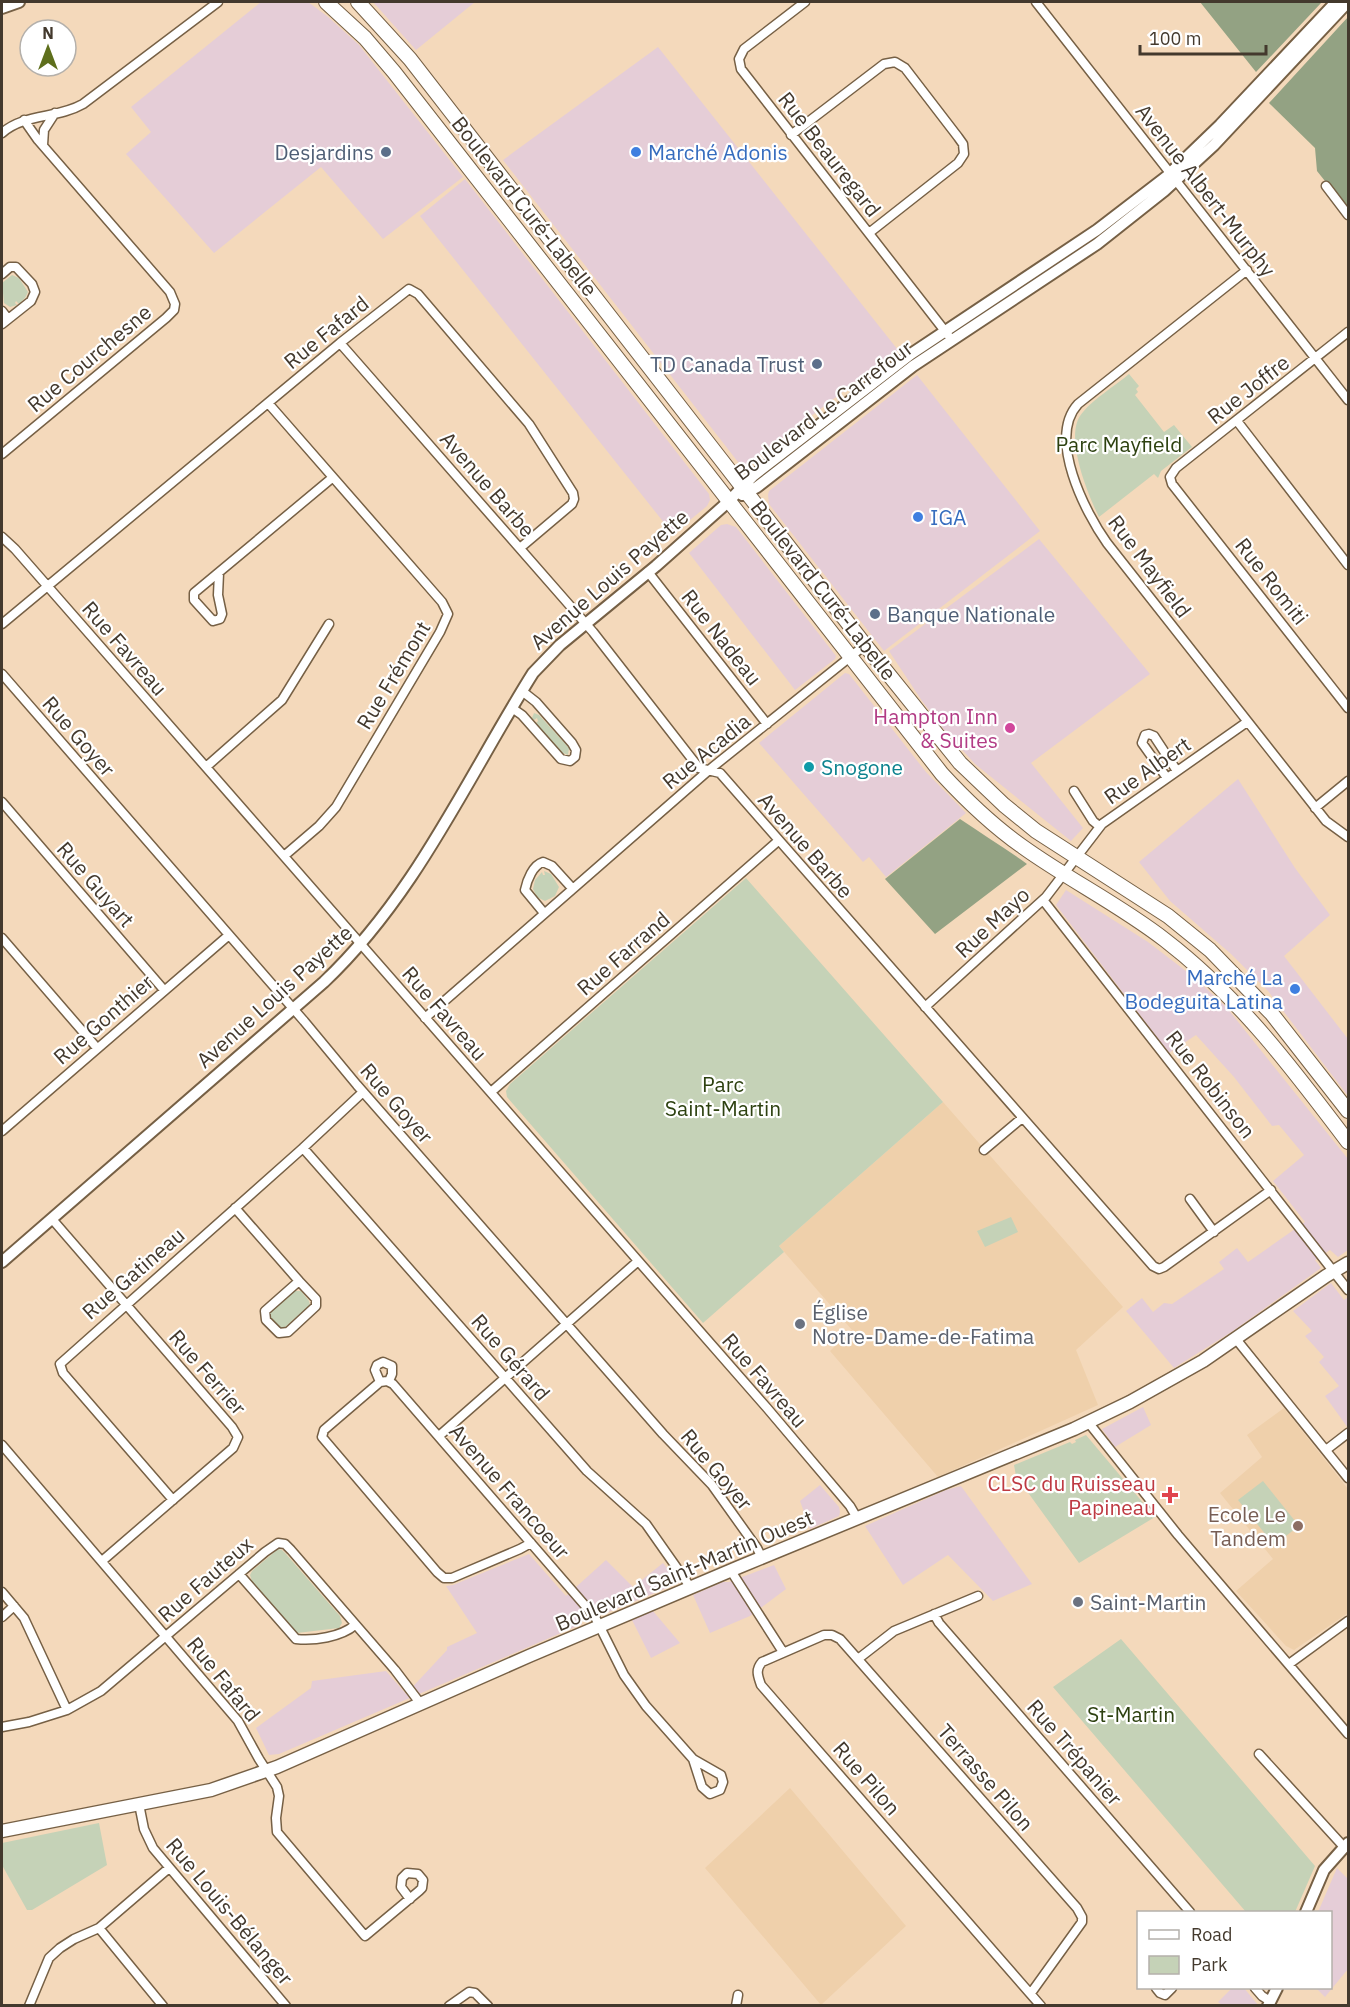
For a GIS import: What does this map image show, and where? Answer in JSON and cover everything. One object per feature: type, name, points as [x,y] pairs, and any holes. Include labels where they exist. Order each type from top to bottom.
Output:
[{"type":"main road","name":"Boulevard Curé-Labelle","points":[[326,2],[358,31],[387,64],[929,759],[955,788],[1007,835],[1148,928],[1214,982],[1263,1034],[1348,1142]]},
{"type":"main road","name":"Boulevard Curé-Labelle","points":[[358,2],[410,58],[939,739],[968,771],[1026,823],[1168,916],[1221,960],[1272,1014],[1348,1111]]},
{"type":"main road","points":[[551,274],[578,274]]},
{"type":"main road","name":"Boulevard Saint-Martin Ouest","points":[[2,1831],[217,1788],[267,1771],[731,1570],[1088,1422],[1165,1384],[1236,1340],[1348,1263]]},
{"type":"street","points":[[2,8],[19,2]]},
{"type":"street","points":[[2,133],[12,125],[24,120],[74,109],[87,102],[218,2]]},
{"type":"street","name":"Rue Beauregard","points":[[805,2],[746,46],[739,59],[743,72],[948,336]]},
{"type":"street","name":"Avenue Albert-Murphy","points":[[1036,2],[1348,400]]},
{"type":"street","name":"Boulevard Le Carrefour","points":[[1173,177],[1336,2]]},
{"type":"street","name":"Boulevard Le Carrefour","points":[[728,502],[745,489],[757,487],[913,366],[948,336],[1173,177],[1258,100],[1348,2]]},
{"type":"street","points":[[791,135],[884,64],[895,62],[905,68],[963,144],[964,154],[958,163],[869,233]]},
{"type":"street","points":[[43,146],[44,130],[55,113]]},
{"type":"street","name":"Rue Courchesne","points":[[2,454],[166,318],[174,310],[176,304],[173,295],[43,146],[24,120]]},
{"type":"street","points":[[1326,186],[1348,215]]},
{"type":"street","points":[[2,274],[10,267],[16,267],[35,289],[33,298],[5,322],[2,311]]},
{"type":"street","name":"Rue Mayfield","points":[[1246,270],[1078,404],[1069,418],[1066,434],[1070,461],[1077,484],[1103,537],[1315,808],[1329,824],[1348,837]]},
{"type":"street","name":"Rue Fafard","points":[[2,624],[405,290],[412,289],[418,294],[529,424],[573,493],[572,504],[520,548]]},
{"type":"street","name":"Rue Joffre","points":[[1170,475],[1348,332]]},
{"type":"street","name":"Avenue Barbe","points":[[340,343],[585,624],[699,768],[720,773],[1155,1268],[1164,1267],[1271,1190]]},
{"type":"street","name":"Rue Frémont","points":[[268,403],[447,609],[447,617],[336,807],[319,826],[284,856]]},
{"type":"street","points":[[1237,421],[1348,565]]},
{"type":"street","name":"Rue Romiti","points":[[1170,475],[1172,484],[1348,708]]},
{"type":"street","points":[[219,573],[218,595],[222,614],[220,619],[213,621],[193,597],[195,592],[332,478]]},
{"type":"street","name":"Avenue Louis Payette","points":[[2,1262],[324,982],[361,944],[381,921],[411,878],[522,691],[544,660],[728,502]]},
{"type":"street","name":"Rue Favreau","points":[[2,537],[10,543],[206,766],[824,1474],[857,1518]]},
{"type":"street","name":"Rue Nadeau","points":[[648,572],[767,724]]},
{"type":"street","points":[[206,766],[282,700],[329,624]]},
{"type":"street","name":"Rue Acadia","points":[[425,1018],[709,770],[866,645]]},
{"type":"street","name":"Rue Goyer","points":[[2,674],[363,1092],[663,1434],[712,1485],[762,1557]]},
{"type":"street","points":[[512,708],[522,715],[561,759],[570,761],[575,757],[576,750],[572,743],[542,708],[522,691]]},
{"type":"street","name":"Rue Albert","points":[[1076,857],[1099,826],[1247,722]]},
{"type":"street","points":[[1167,778],[1142,743],[1145,735],[1154,736],[1177,771]]},
{"type":"street","points":[[1315,808],[1348,781]]},
{"type":"street","points":[[1074,791],[1099,826]]},
{"type":"street","name":"Rue Guyart","points":[[2,802],[164,990]]},
{"type":"street","name":"Rue Farrand","points":[[491,1092],[778,841]]},
{"type":"street","name":"Rue Mayo","points":[[925,1007],[1043,900],[1076,857]]},
{"type":"street","points":[[544,914],[525,890],[537,865],[543,862],[552,866],[572,888]]},
{"type":"street","name":"Rue Robinson","points":[[1043,900],[1348,1290]]},
{"type":"street","name":"Rue Gonthier","points":[[2,1131],[229,935]]},
{"type":"street","points":[[2,938],[98,1048]]},
{"type":"street","name":"Rue Gatineau","points":[[173,1500],[60,1367],[65,1357],[303,1148],[363,1092]]},
{"type":"street","points":[[984,1150],[1022,1118]]},
{"type":"street","name":"Rue Gérard","points":[[303,1148],[587,1471],[646,1524],[691,1588]]},
{"type":"street","points":[[1190,1199],[1214,1232]]},
{"type":"street","points":[[235,1208],[315,1298],[317,1304],[314,1309],[288,1332],[279,1334],[266,1320],[265,1311],[299,1281]]},
{"type":"street","name":"Rue Ferrier","points":[[52,1219],[237,1434],[238,1440],[233,1448],[102,1561]]},
{"type":"street","points":[[439,1436],[637,1262]]},
{"type":"street","points":[[1236,1340],[1348,1478]]},
{"type":"street","name":"Avenue Francoeur","points":[[531,1543],[459,1575],[444,1578],[322,1437],[324,1430],[385,1382],[439,1436],[595,1617],[631,1687],[693,1759]]},
{"type":"street","points":[[1088,1422],[1178,1535],[1348,1734]]},
{"type":"street","points":[[1326,1450],[1348,1433]]},
{"type":"street","name":"Rue Fafard","points":[[2,1445],[238,1721],[277,1787],[279,1796],[277,1832],[365,1936],[410,1899]]},
{"type":"street","name":"Rue Fauteux","points":[[2,1727],[29,1722],[67,1710],[101,1691],[278,1543],[285,1544],[395,1670],[420,1704]]},
{"type":"street","points":[[731,1570],[783,1653]]},
{"type":"street","points":[[239,1574],[296,1639],[339,1634],[347,1632],[355,1625]]},
{"type":"street","points":[[2,1592],[24,1618],[67,1710]]},
{"type":"street","points":[[858,1659],[894,1630],[978,1596]]},
{"type":"street","points":[[2,1617],[14,1606]]},
{"type":"street","name":"Rue Trépanier","points":[[934,1614],[939,1623],[1189,1911]]},
{"type":"street","points":[[1289,1664],[1348,1621]]},
{"type":"street","name":"Terrasse Pilon","points":[[783,1653],[818,1637],[832,1635],[840,1639],[1081,1914],[1082,1922],[1079,1928],[1031,1993]]},
{"type":"street","name":"Rue Pilon","points":[[783,1653],[762,1662],[758,1667],[757,1674],[761,1685],[1041,2006]]},
{"type":"street","points":[[1259,1754],[1346,1845],[1324,1870],[1306,1911]]},
{"type":"street","name":"Rue Louis-Bélanger","points":[[139,1804],[148,1839],[169,1868],[286,2006]]},
{"type":"street","points":[[29,2006],[49,1958],[74,1939],[99,1928],[169,1868]]},
{"type":"street","points":[[99,1928],[163,2006]]},
{"type":"street","points":[[1157,1989],[1165,1995],[1171,1989]]},
{"type":"street","points":[[1256,1989],[1269,2003],[1276,1989]]},
{"type":"street","points":[[449,2006],[469,1992],[475,1994],[488,2006]]},
{"type":"street","points":[[736,2006],[738,1995]]},
{"type":"shaded area","points":[[261,2],[308,2],[327,16],[359,45],[463,177],[383,239],[321,167],[214,253],[126,154],[151,132],[131,107]]},
{"type":"shaded area","points":[[373,2],[475,2],[416,50]]},
{"type":"shaded area","points":[[658,47],[898,350],[748,464],[738,462],[503,160]]},
{"type":"shaded area","points":[[465,179],[709,494],[710,500],[707,506],[673,534],[420,216]]},
{"type":"shaded area","points":[[917,375],[1040,531],[884,651],[769,504],[768,495],[769,491]]},
{"type":"shaded area","points":[[721,525],[736,527],[836,656],[795,690],[689,553]]},
{"type":"shaded area","points":[[1039,539],[1150,674],[1031,763],[1083,828],[1071,841],[975,764],[922,701],[889,651]]},
{"type":"shaded area","points":[[845,673],[849,674],[926,772],[966,813],[886,877],[869,857],[863,862],[759,743]]},
{"type":"shaded area","points":[[1238,779],[1295,868],[1330,915],[1284,956],[1348,1039],[1348,1096],[1268,991],[1231,954],[1170,901],[1139,862]]},
{"type":"shaded area","points":[[1066,890],[1148,942],[1195,978],[1227,1008],[1348,1159],[1348,1250],[1338,1257],[1330,1250],[1315,1260],[1321,1268],[1233,1331],[1174,1368],[1126,1311],[1142,1298],[1153,1312],[1164,1303],[1172,1304],[1224,1269],[1219,1262],[1237,1248],[1248,1262],[1305,1222],[1273,1181],[1304,1155],[1279,1125],[1272,1126],[1234,1077],[1196,1035],[1169,1053],[1056,905]]},
{"type":"shaded area","points":[[943,1102],[1123,1307],[1076,1350],[1098,1405],[938,1477],[830,1351],[852,1330],[779,1246]]},
{"type":"shaded area","points":[[1331,1283],[1344,1300],[1348,1297],[1348,1428],[1325,1396],[1339,1386],[1319,1362],[1324,1357],[1305,1336],[1312,1331],[1293,1311]]},
{"type":"shaded area","points":[[1143,1407],[1151,1425],[1115,1447],[1102,1429]]},
{"type":"shaded area","name":"Ecole Le Tandem","points":[[1284,1408],[1348,1489],[1348,1613],[1294,1650],[1286,1646],[1236,1591],[1273,1559],[1220,1493],[1262,1457],[1247,1435]]},
{"type":"shaded area","points":[[820,1485],[839,1507],[840,1512],[839,1516],[810,1529],[800,1501]]},
{"type":"shaded area","points":[[961,1486],[1032,1584],[993,1601],[948,1555],[903,1585],[865,1526],[946,1490]]},
{"type":"shaded area","points":[[529,1554],[566,1596],[606,1560],[633,1587],[663,1563],[679,1583],[604,1614],[600,1609],[582,1617],[582,1624],[279,1754],[269,1755],[256,1728],[311,1688],[312,1681],[386,1671],[406,1694],[447,1650],[447,1647],[477,1633],[446,1586]]},
{"type":"shaded area","points":[[774,1565],[786,1589],[750,1616],[710,1633],[693,1595]]},
{"type":"shaded area","points":[[653,1611],[680,1643],[651,1658],[632,1620]]},
{"type":"shaded area","points":[[790,1788],[906,1926],[821,2005],[705,1868]]},
{"type":"shaded area","points":[[1337,1868],[1348,1879],[1348,1969],[1332,1988],[1332,1911],[1318,1911]]},
{"type":"shaded area","points":[[1231,1989],[1245,1989],[1258,2005],[1222,2005],[1218,2002]]},
{"type":"shaded area","points":[[1317,1989],[1332,1989],[1325,1997]]},
{"type":"green space","points":[[1200,2],[1322,2],[1256,72]]},
{"type":"green space","points":[[1348,17],[1348,210],[1317,171],[1315,148],[1269,103]]},
{"type":"green space","points":[[12,275],[19,278],[28,292],[19,304],[16,301],[17,305],[10,307],[4,303],[2,283]]},
{"type":"green space","name":"Parc Mayfield","points":[[1129,374],[1139,386],[1135,395],[1164,432],[1174,425],[1192,447],[1161,471],[1158,478],[1154,474],[1099,517],[1080,467],[1075,438],[1076,426],[1080,416],[1090,405]]},
{"type":"green space","points":[[534,713],[539,715],[569,748],[568,755],[563,753],[536,723],[537,718],[534,720],[532,718]]},
{"type":"green space","points":[[960,819],[1027,864],[935,934],[885,879]]},
{"type":"green space","points":[[544,871],[551,874],[559,887],[555,896],[545,901],[537,897],[533,889],[535,880],[542,872],[545,875]]},
{"type":"green space","name":"Parc Saint-Martin","points":[[746,878],[943,1102],[779,1246],[784,1252],[703,1323],[507,1097],[506,1091],[510,1084]]},
{"type":"green space","points":[[1011,1217],[1018,1232],[985,1247],[977,1231]]},
{"type":"green space","points":[[295,1291],[301,1291],[310,1305],[284,1328],[280,1328],[270,1318],[270,1313]]},
{"type":"green space","points":[[1086,1435],[1155,1517],[1079,1563],[1016,1476],[1014,1465],[1070,1442],[1072,1444]]},
{"type":"green space","points":[[1263,1481],[1299,1526],[1274,1545],[1238,1500]]},
{"type":"green space","points":[[278,1549],[286,1554],[340,1616],[342,1623],[339,1628],[297,1633],[252,1581],[250,1575],[252,1571]]},
{"type":"green space","name":"St-Martin","points":[[1121,1639],[1315,1866],[1295,1911],[1245,1911],[1053,1687]]},
{"type":"green space","points":[[99,1823],[107,1865],[32,1910],[27,1910],[2,1865],[2,1843]]},
{"type":"place","name":"Desjardins","points":[[386,152]]},
{"type":"place","name":"Marché Adonis","points":[[636,152]]},
{"type":"place","name":"TD Canada Trust","points":[[817,364]]},
{"type":"place","name":"IGA","points":[[918,517]]},
{"type":"place","name":"Banque Nationale","points":[[875,614]]},
{"type":"place","name":"Hampton Inn & Suites","points":[[1010,728]]},
{"type":"place","name":"Snogone","points":[[809,767]]},
{"type":"place","name":"Marché La Bodeguita Latina","points":[[1295,989]]},
{"type":"place","name":"Église Notre-Dame-de-Fatima","points":[[800,1324]]},
{"type":"place","name":"CLSC du Ruisseau Papineau","points":[[1170,1495]]},
{"type":"place","name":"Ecole Le Tandem","points":[[1298,1526]]},
{"type":"place","name":"Saint-Martin","points":[[1078,1602]]}]
